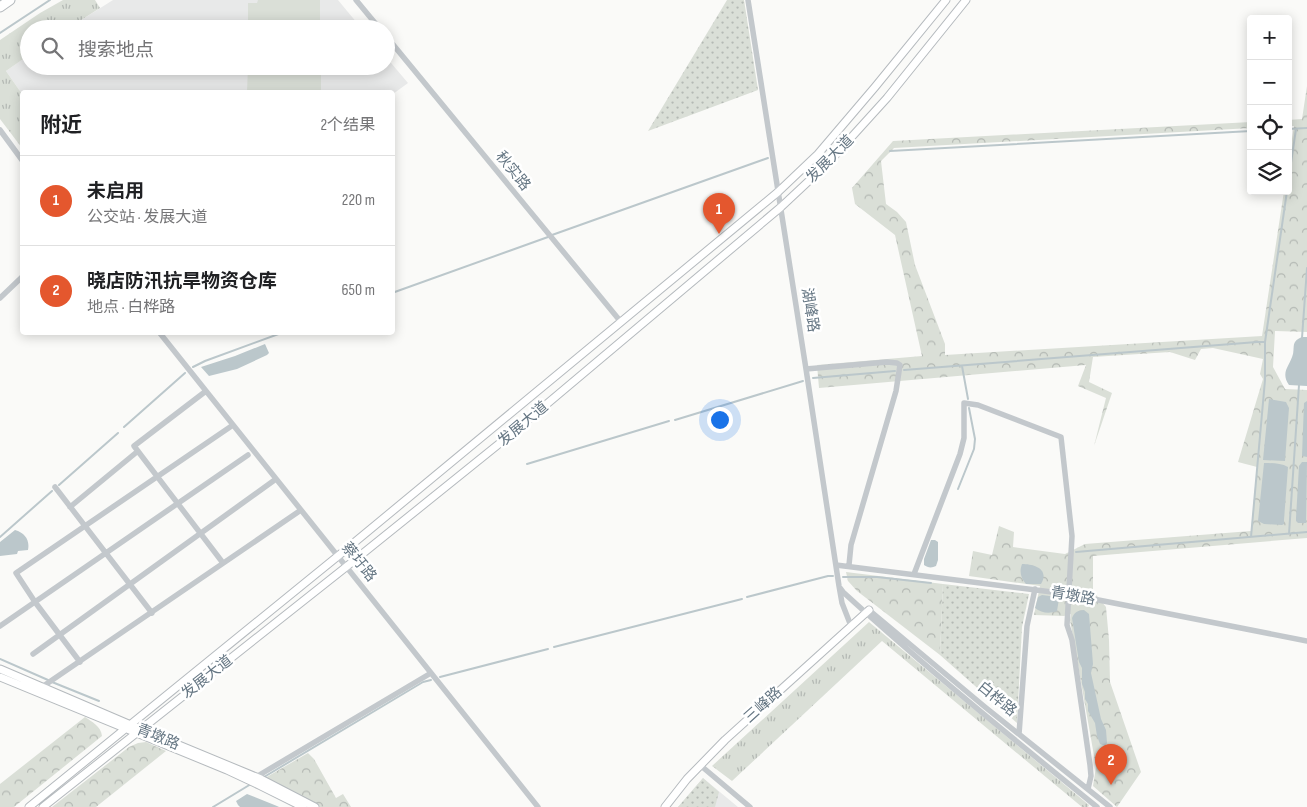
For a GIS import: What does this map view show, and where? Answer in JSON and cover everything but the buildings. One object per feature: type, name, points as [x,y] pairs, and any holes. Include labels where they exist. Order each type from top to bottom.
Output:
[{"type":"highway","points":[[0,7],[10,0]]},
{"type":"main road","name":"发展大道","points":[[29,807],[338,556],[778,192],[824,146],[875,88],[946,0]]},
{"type":"main road","name":"发展大道","points":[[43,807],[510,435],[781,207],[828,163],[887,98],[966,0]]},
{"type":"main road","name":"三峰路","points":[[664,807],[700,765],[725,740],[867,611]]},
{"type":"main road","name":"青墩路","points":[[0,670],[42,687],[127,727]]},
{"type":"main road","name":"青墩路","points":[[0,677],[256,777],[315,807]]},
{"type":"main road","name":"青墩路","points":[[137,731],[249,780],[303,807]]},
{"type":"street","points":[[356,0],[373,20]]},
{"type":"street","name":"湖峰路","points":[[748,0],[839,586],[842,603],[851,626]]},
{"type":"street","name":"秋实路","points":[[395,47],[621,322]]},
{"type":"street","points":[[0,130],[20,157]]},
{"type":"street","points":[[0,298],[20,279]]},
{"type":"street","name":"蔡圩路","points":[[161,335],[538,807]]},
{"type":"street","points":[[806,369],[887,362],[897,363],[900,366],[896,391],[851,545],[849,566]]},
{"type":"street","points":[[206,391],[134,446],[223,563]]},
{"type":"street","points":[[914,574],[960,454],[964,438],[964,403],[978,405],[1062,437],[1072,536],[1067,625],[1072,640],[1090,765],[1091,776],[1088,789]]},
{"type":"street","points":[[80,662],[35,602],[16,573],[233,425]]},
{"type":"street","points":[[70,507],[138,451]]},
{"type":"street","points":[[0,626],[248,455]]},
{"type":"street","points":[[32,654],[276,479]]},
{"type":"street","points":[[55,487],[152,613]]},
{"type":"street","points":[[42,687],[301,510]]},
{"type":"street","name":"青墩路","points":[[836,565],[1068,594],[1307,641]]},
{"type":"street","points":[[839,586],[843,592],[867,611]]},
{"type":"street","points":[[1019,734],[1027,626],[1035,590]]},
{"type":"street","name":"白桦路","points":[[867,611],[1110,807]]},
{"type":"street","name":"白桦路","points":[[867,611],[1021,745],[1098,807]]},
{"type":"street","points":[[256,777],[431,673]]},
{"type":"street","points":[[700,765],[750,807]]},
{"type":"street","points":[[1098,807],[1101,800]]},
{"type":"shaded area","points":[[113,0],[338,0],[355,20],[81,20]]},
{"type":"shaded area","points":[[20,61],[20,75],[395,75],[395,68],[408,83],[395,93],[395,90],[20,91],[6,71]]},
{"type":"shaded area","points":[[1302,337],[1307,337],[1307,386],[1289,385],[1285,376],[1286,369],[1292,358],[1294,343]]},
{"type":"shaded area","points":[[265,344],[269,353],[267,355],[237,369],[209,376],[201,367],[235,356]]},
{"type":"shaded area","points":[[1269,399],[1286,402],[1289,408],[1285,461],[1263,460]]},
{"type":"shaded area","points":[[1307,401],[1307,457],[1302,456],[1304,403]]},
{"type":"shaded area","points":[[1302,462],[1307,462],[1306,523],[1298,523],[1296,521],[1299,466]]},
{"type":"shaded area","points":[[1264,463],[1288,467],[1284,524],[1282,525],[1264,524],[1258,521]]},
{"type":"shaded area","points":[[15,530],[26,537],[28,550],[18,551],[17,554],[0,556],[0,542]]},
{"type":"shaded area","points":[[931,540],[938,542],[938,560],[936,566],[927,567],[924,565],[924,559]]},
{"type":"shaded area","points":[[1022,564],[1036,566],[1042,571],[1044,575],[1041,584],[1026,584],[1021,575]]},
{"type":"shaded area","points":[[1042,595],[1059,599],[1057,611],[1046,612],[1035,608],[1038,597]]},
{"type":"shaded area","points":[[1084,610],[1089,614],[1093,664],[1091,673],[1101,719],[1106,730],[1107,743],[1105,746],[1100,744],[1097,736],[1095,723],[1088,711],[1088,704],[1082,684],[1082,668],[1079,662],[1072,618],[1077,612]]},
{"type":"shaded area","points":[[703,778],[738,807],[678,807]]},
{"type":"shaded area","points":[[247,794],[279,807],[240,807],[236,801]]},
{"type":"green space","points":[[63,0],[95,0],[100,8],[81,20],[30,20]]},
{"type":"green space","points":[[258,0],[320,0],[320,20],[248,20],[248,3],[257,3]]},
{"type":"green space","points":[[727,0],[744,0],[758,90],[648,131]]},
{"type":"green space","points":[[20,26],[20,61],[6,71],[20,91],[20,145],[0,119],[0,40]]},
{"type":"green space","points":[[248,75],[321,75],[321,90],[247,90]]},
{"type":"green space","points":[[1307,86],[1307,332],[1275,331],[1273,367],[1285,389],[1307,390],[1307,538],[1093,556],[1093,591],[1106,607],[1110,682],[1141,772],[1117,807],[1093,786],[1096,767],[1070,620],[1071,614],[1064,616],[1034,615],[1040,586],[969,576],[973,551],[992,555],[999,526],[1014,532],[1013,547],[1065,554],[1085,544],[1251,531],[1257,467],[1238,462],[1263,379],[1260,374],[1263,359],[1213,348],[1201,349],[1195,360],[1170,352],[1093,357],[1089,382],[1112,393],[1094,446],[1106,398],[1078,386],[1086,365],[819,388],[817,365],[922,356],[895,235],[855,204],[852,188],[893,141],[1247,122],[1247,128],[894,148],[881,161],[886,204],[906,222],[915,265],[945,344],[945,355],[1262,336],[1283,195],[1292,195],[1292,139],[1294,126],[1292,126],[1292,120],[1302,119]]},
{"type":"green space","points":[[846,572],[943,584],[940,655],[857,591],[848,581]]},
{"type":"green space","points":[[943,584],[1029,594],[1022,627],[1017,723],[940,655]]},
{"type":"green space","points":[[869,622],[1089,805],[1088,807],[1082,807],[882,641],[732,781],[712,766]]},
{"type":"green space","points":[[85,717],[98,727],[102,736],[14,807],[0,807],[0,784]]},
{"type":"green space","points":[[146,742],[166,751],[96,807],[52,807],[129,747]]},
{"type":"green space","points":[[308,753],[314,759],[336,798],[343,794],[351,807],[320,807],[265,778]]},
{"type":"green space","points":[[703,778],[719,792],[715,807],[678,807]]},
{"type":"waterway","points":[[0,33],[50,0]]},
{"type":"waterway","points":[[1292,129],[1307,128]]},
{"type":"waterway","points":[[1292,156],[1296,129]]},
{"type":"waterway","points":[[890,151],[1247,131]]},
{"type":"waterway","points":[[552,235],[768,158]]},
{"type":"waterway","points":[[1251,537],[1265,380],[1265,342],[1286,195]]},
{"type":"waterway","points":[[395,292],[548,237]]},
{"type":"waterway","points":[[1302,338],[1307,268]]},
{"type":"waterway","points":[[193,367],[276,335]]},
{"type":"waterway","points":[[904,370],[1265,342]]},
{"type":"waterway","points":[[962,366],[968,399]]},
{"type":"waterway","points":[[813,378],[895,371]]},
{"type":"waterway","points":[[124,427],[185,373]]},
{"type":"waterway","points":[[675,420],[803,381]]},
{"type":"waterway","points":[[1289,534],[1299,385]]},
{"type":"waterway","points":[[958,489],[974,449],[975,439],[969,408]]},
{"type":"waterway","points":[[527,464],[669,421]]},
{"type":"waterway","points":[[59,485],[118,433]]},
{"type":"waterway","points":[[0,537],[52,491]]},
{"type":"waterway","points":[[1076,552],[1307,532]]},
{"type":"waterway","points":[[747,597],[833,576]]},
{"type":"waterway","points":[[843,577],[877,577],[931,583]]},
{"type":"waterway","points":[[554,647],[742,599]]},
{"type":"waterway","points":[[440,677],[548,649]]},
{"type":"waterway","points":[[0,659],[48,680]]},
{"type":"waterway","points":[[264,777],[423,682],[431,680]]},
{"type":"waterway","points":[[52,682],[99,701]]},
{"type":"waterway","points":[[213,807],[251,784]]},
{"type":"place","name":"未启用","points":[[719,234]]},
{"type":"place","name":"晓店防汛抗旱物资仓库","points":[[1111,785]]}]
